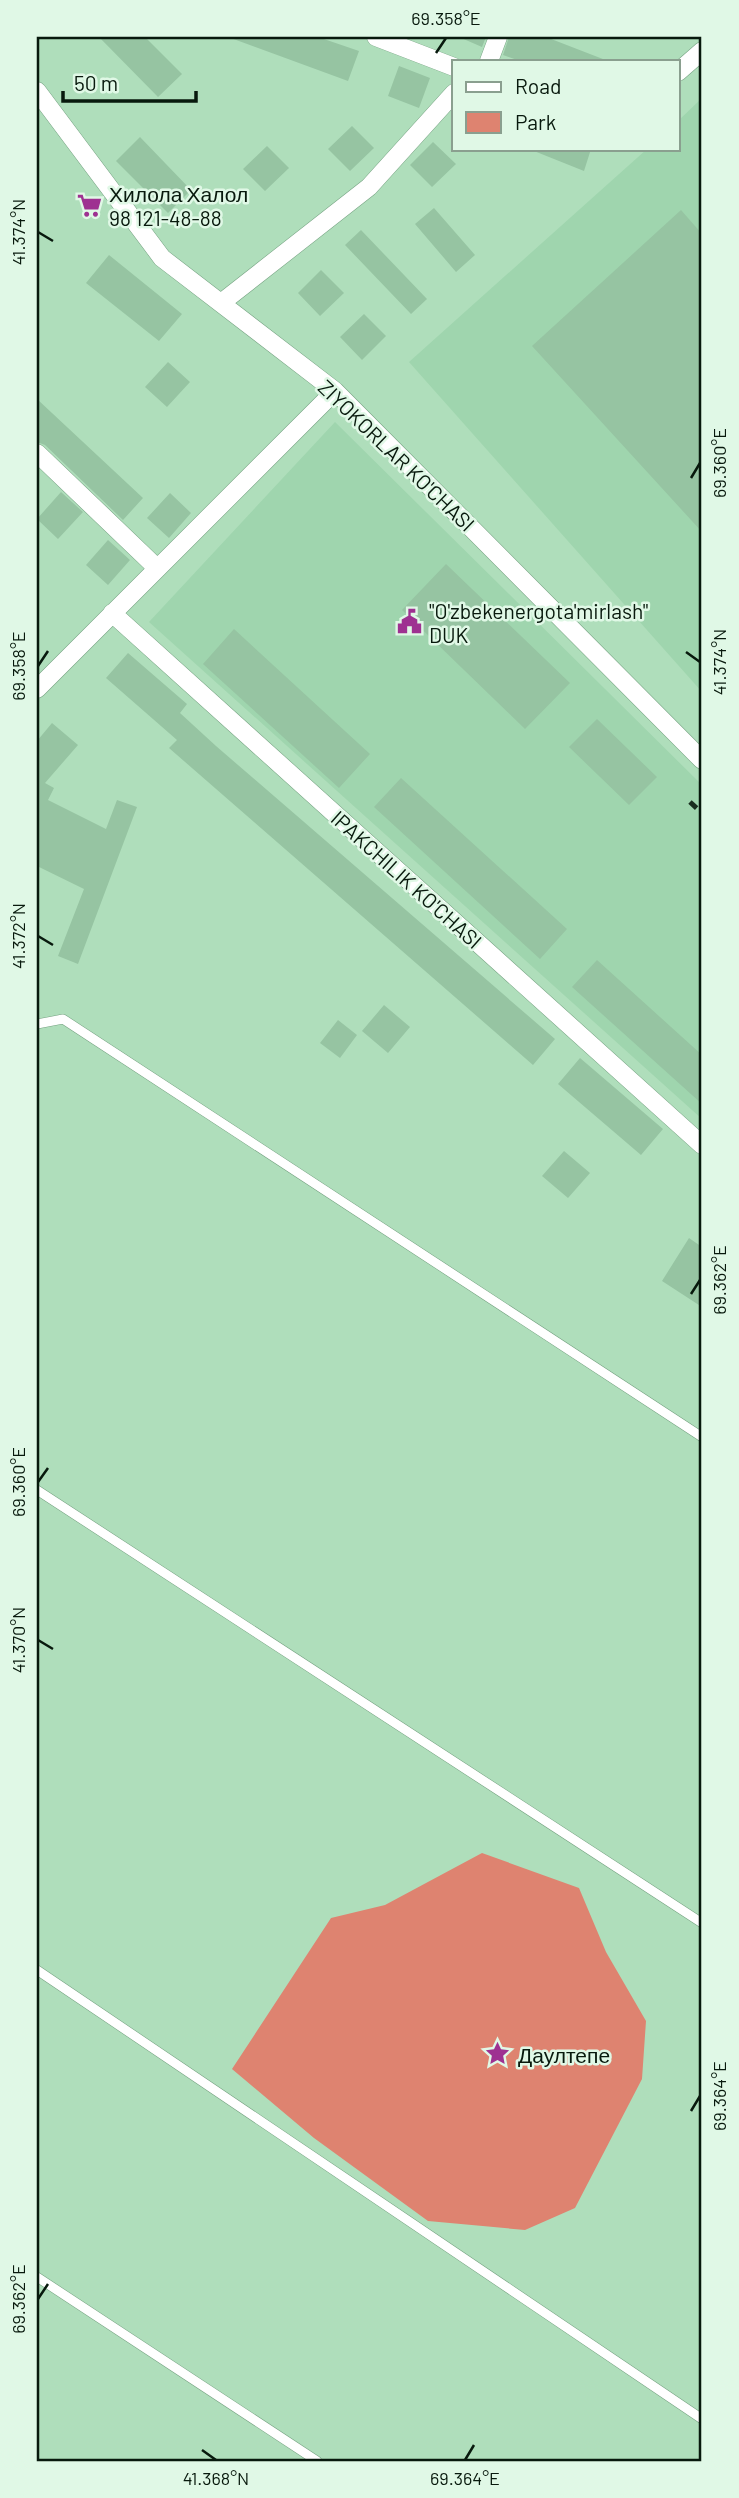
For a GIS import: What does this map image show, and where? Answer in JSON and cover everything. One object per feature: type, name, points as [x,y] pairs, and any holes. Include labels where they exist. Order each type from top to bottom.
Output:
[{"type":"street","points":[[376,37],[452,66]]},
{"type":"street","points":[[489,60],[498,37]]},
{"type":"street","points":[[680,70],[702,51]]},
{"type":"street","name":"ZIYOKORLAR KO'CHASI","points":[[37,91],[162,258],[335,391],[702,760]]},
{"type":"street","points":[[221,303],[369,187],[452,95]]},
{"type":"street","points":[[37,689],[335,391]]},
{"type":"street","points":[[37,453],[157,568]]},
{"type":"street","name":"IPAKCHILIK KO'CHASI","points":[[112,613],[702,1146]]},
{"type":"lane","points":[[37,1024],[63,1018],[702,1437]]},
{"type":"lane","points":[[37,1490],[702,1923]]},
{"type":"lane","points":[[37,1970],[702,2419]]},
{"type":"lane","points":[[37,2277],[317,2461]]},
{"type":"shaded area","points":[[702,98],[702,692],[409,362],[646,150],[680,150],[680,119]]},
{"type":"shaded area","points":[[335,422],[702,785],[702,1119],[149,622]]},
{"type":"green space","points":[[482,1853],[579,1888],[606,1952],[646,2021],[642,2079],[575,2208],[525,2230],[428,2221],[314,2138],[232,2069],[331,1918],[385,1905]]},
{"type":"building","points":[[99,37],[145,37],[182,74],[158,97]]},
{"type":"building","points":[[228,37],[318,37],[359,51],[348,81]]},
{"type":"building","points":[[459,37],[486,37],[482,47]]},
{"type":"building","points":[[509,37],[546,37],[605,60],[517,60],[503,55]]},
{"type":"building","points":[[399,66],[430,78],[419,108],[388,96]]},
{"type":"building","points":[[352,126],[374,148],[350,171],[328,149]]},
{"type":"building","points":[[140,137],[191,190],[168,213],[116,161]]},
{"type":"building","points":[[433,142],[456,164],[432,187],[410,165]]},
{"type":"building","points":[[267,146],[289,168],[265,191],[243,169]]},
{"type":"building","points":[[532,150],[591,150],[584,171]]},
{"type":"building","points":[[434,208],[475,255],[456,272],[415,224]]},
{"type":"building","points":[[681,210],[702,234],[702,532],[532,346]]},
{"type":"building","points":[[361,230],[427,299],[411,314],[345,245]]},
{"type":"building","points":[[109,255],[182,314],[159,341],[86,283]]},
{"type":"building","points":[[321,270],[344,293],[320,316],[298,293]]},
{"type":"building","points":[[364,314],[386,336],[362,360],[340,337]]},
{"type":"building","points":[[168,362],[190,382],[167,407],[145,387]]},
{"type":"building","points":[[37,399],[143,498],[123,520],[45,445],[37,442]]},
{"type":"building","points":[[61,492],[83,512],[58,539],[37,519]]},
{"type":"building","points":[[170,493],[191,513],[169,538],[147,518]]},
{"type":"building","points":[[108,540],[130,560],[108,585],[86,565]]},
{"type":"building","points":[[446,564],[570,683],[525,729],[402,610]]},
{"type":"building","points":[[234,629],[370,754],[339,788],[203,664]]},
{"type":"building","points":[[128,653],[187,704],[180,713],[216,746],[555,1039],[533,1065],[169,748],[177,740],[106,678]]},
{"type":"building","points":[[597,719],[657,777],[629,805],[569,747]]},
{"type":"building","points":[[52,723],[78,745],[45,783],[54,788],[48,800],[106,829],[117,800],[137,807],[78,964],[58,956],[84,889],[37,866],[37,741]]},
{"type":"building","points":[[401,778],[567,929],[540,959],[374,807]]},
{"type":"building","points":[[597,960],[702,1055],[702,1104],[572,987]]},
{"type":"building","points":[[384,1005],[410,1027],[388,1053],[362,1031]]},
{"type":"building","points":[[338,1020],[357,1035],[340,1058],[320,1043]]},
{"type":"building","points":[[580,1058],[663,1129],[641,1155],[558,1084]]},
{"type":"building","points":[[564,1151],[590,1173],[568,1198],[542,1176]]},
{"type":"building","points":[[689,1238],[702,1247],[702,1307],[662,1281]]},
{"type":"railway","points":[[690,802],[702,813]]},
{"type":"place","name":"Хилола Халол 98 121-48-88","points":[[89,205]]},
{"type":"place","name":"\"O'zbekenergota'mirlash\" DUK","points":[[409,622]]},
{"type":"place","name":"Даултепе","points":[[498,2054]]}]
